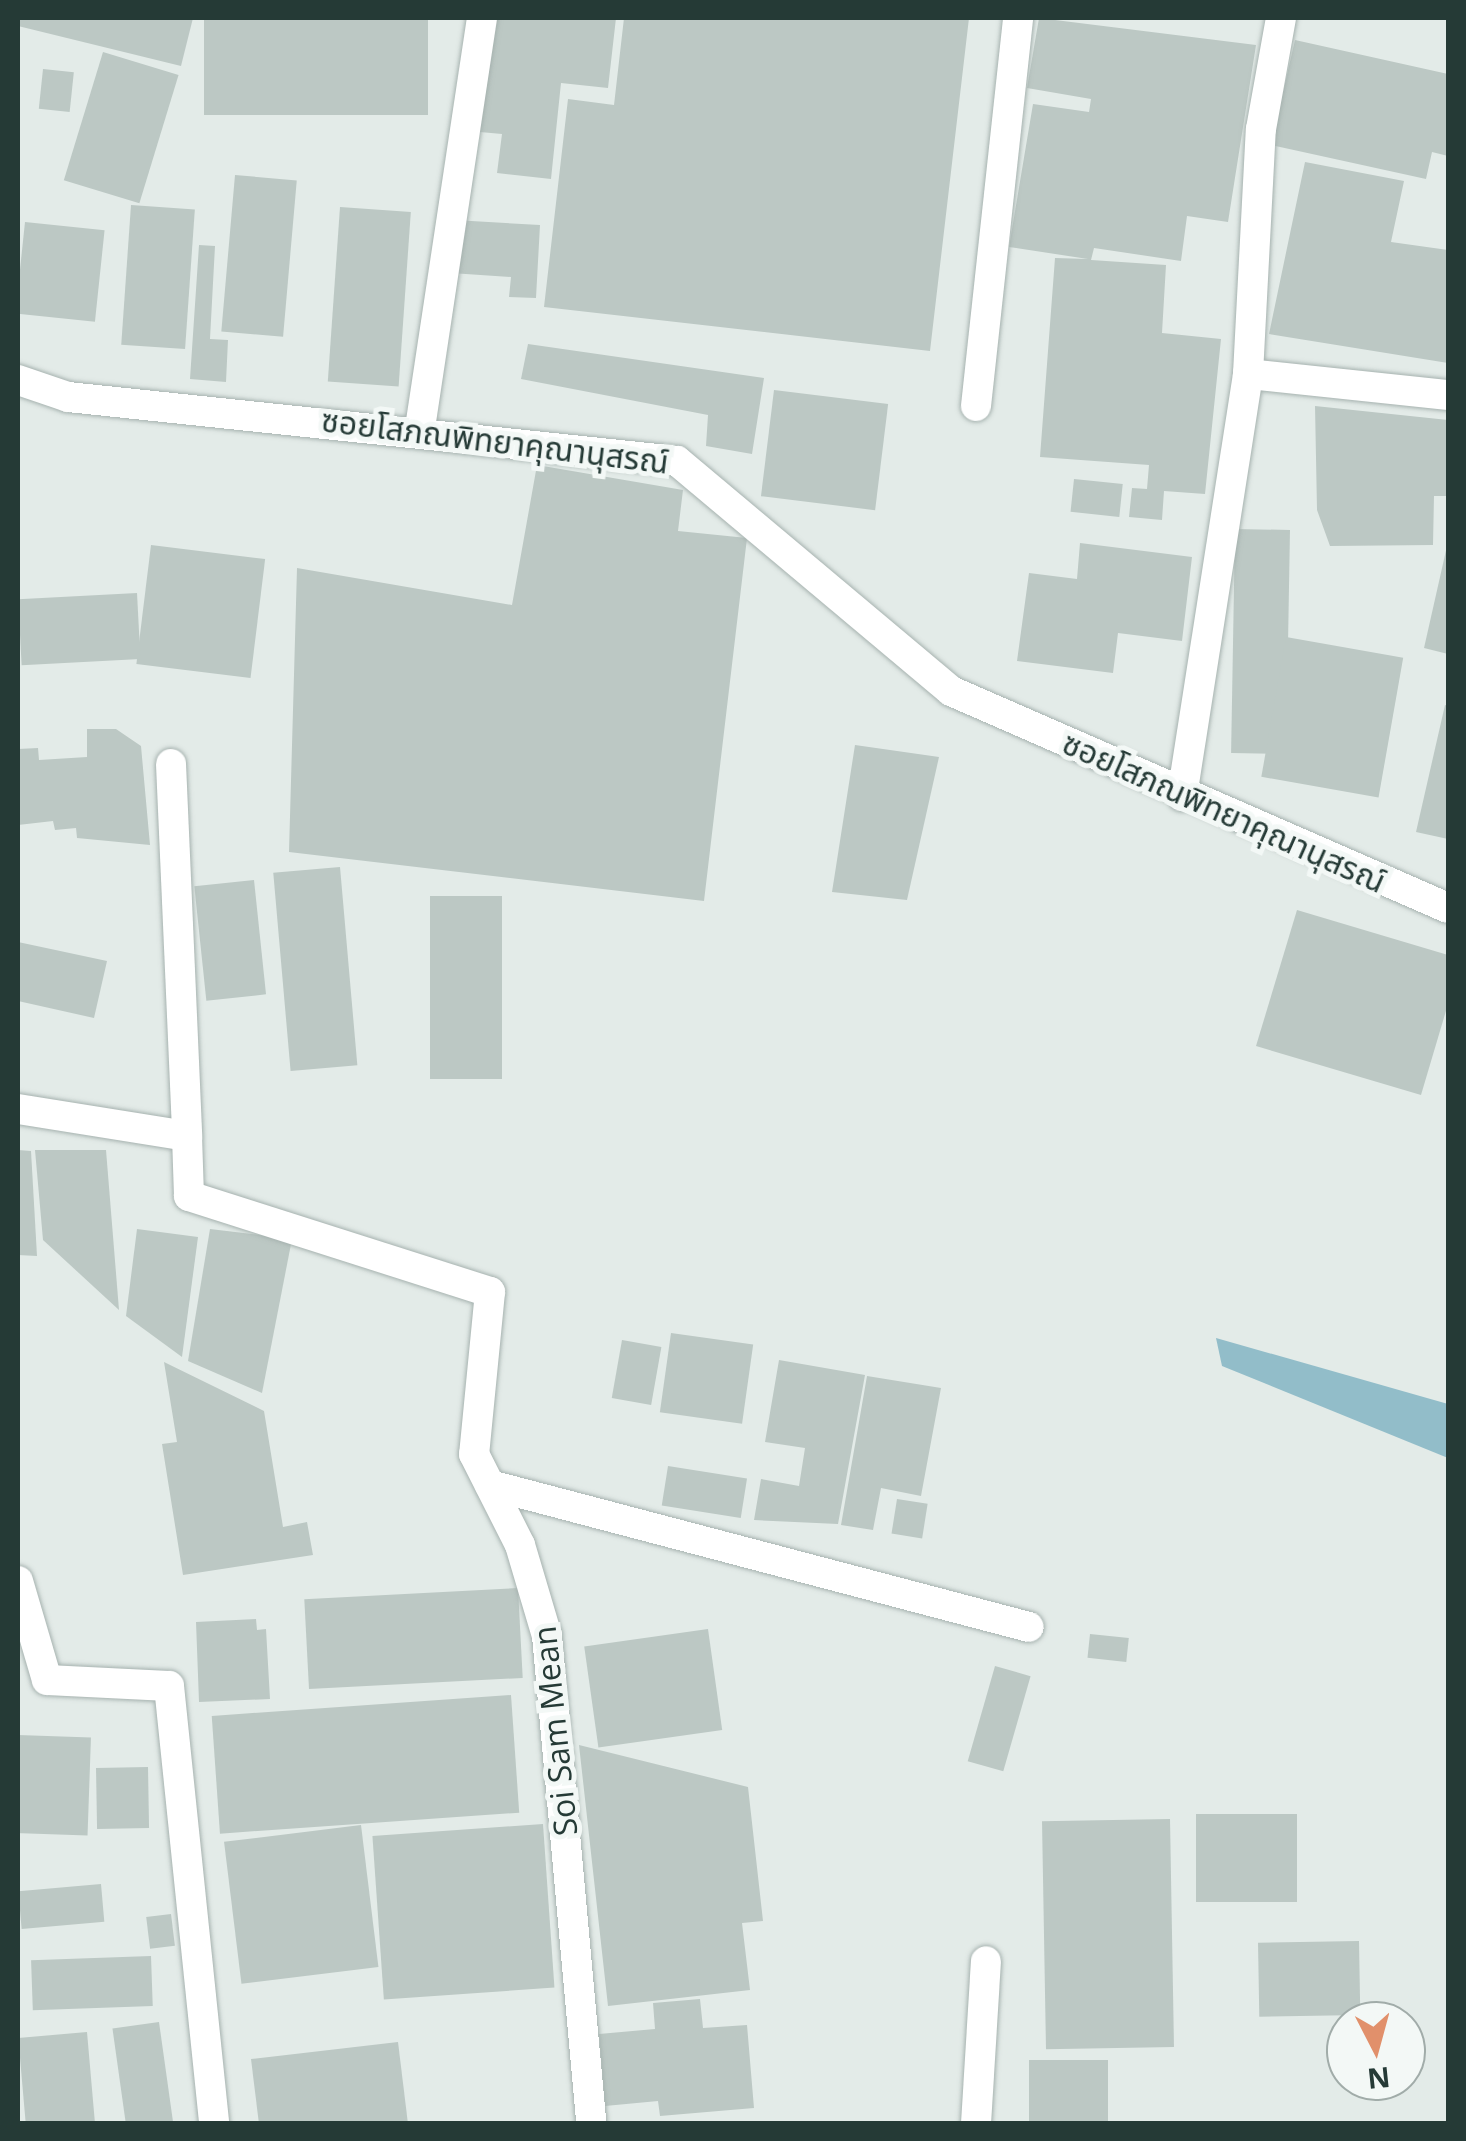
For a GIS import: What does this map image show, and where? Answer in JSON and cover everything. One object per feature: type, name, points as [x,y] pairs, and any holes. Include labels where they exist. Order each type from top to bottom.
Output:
[{"type":"street","points":[[420,428],[482,18]]},
{"type":"street","points":[[976,406],[1018,18]]},
{"type":"street","points":[[1182,796],[1248,374],[1261,129],[1281,18]]},
{"type":"street","points":[[1248,374],[1448,394]]},
{"type":"street","name":"ซอยโสภณพิทยาคุณานุสรณ์","points":[[18,380],[68,397],[420,428],[677,461],[718,487],[937,682],[1182,796],[1448,908]]},
{"type":"street","points":[[18,1110],[187,1136],[171,764]]},
{"type":"street","name":"Soi Sam Mean","points":[[187,1136],[190,1196],[490,1292],[474,1454],[520,1545],[553,1669],[591,2124]]},
{"type":"street","points":[[490,1485],[1030,1626]]},
{"type":"street","points":[[18,1580],[47,1680],[169,1686],[214,2124]]},
{"type":"street","points":[[976,2124],[986,1961]]},
{"type":"water","points":[[1216,1338],[1448,1404],[1448,1458],[1222,1366]]},
{"type":"building","points":[[18,18],[193,18],[181,66],[18,26]]},
{"type":"building","points":[[204,18],[428,18],[428,115],[204,115]]},
{"type":"building","points":[[488,18],[616,18],[608,88],[561,83],[551,179],[497,173],[502,134],[469,131]]},
{"type":"building","points":[[624,18],[969,18],[930,351],[544,307],[568,99],[614,105]]},
{"type":"building","points":[[1039,18],[1256,45],[1228,222],[1187,216],[1181,261],[1094,248],[1091,260],[1166,265],[1162,333],[1221,339],[1205,494],[1164,491],[1162,520],[1129,517],[1132,488],[1147,489],[1149,465],[1040,457],[1055,258],[1088,259],[1009,247],[1033,104],[1089,112],[1091,99],[1027,88]]},
{"type":"building","points":[[1295,40],[1448,74],[1448,156],[1432,152],[1426,179],[1271,145]]},
{"type":"building","points":[[103,52],[179,75],[139,203],[64,180]]},
{"type":"building","points":[[43,69],[74,72],[70,112],[39,109]]},
{"type":"building","points":[[1305,162],[1404,181],[1391,242],[1448,250],[1448,363],[1269,334]]},
{"type":"building","points":[[235,175],[297,180],[283,337],[221,331]]},
{"type":"building","points":[[131,205],[195,209],[185,349],[121,345]]},
{"type":"building","points":[[340,207],[411,212],[399,387],[328,382]]},
{"type":"building","points":[[454,220],[540,225],[536,298],[509,297],[511,277],[451,273]]},
{"type":"building","points":[[25,222],[105,230],[95,322],[18,314]]},
{"type":"building","points":[[199,245],[215,246],[210,339],[228,340],[226,382],[190,379]]},
{"type":"building","points":[[528,344],[764,378],[752,454],[706,446],[708,415],[521,379]]},
{"type":"building","points":[[774,390],[888,404],[875,510],[761,496]]},
{"type":"building","points":[[1315,406],[1448,420],[1448,496],[1434,496],[1433,545],[1330,546],[1317,510]]},
{"type":"building","points":[[537,465],[683,490],[678,531],[747,538],[704,901],[289,852],[297,568],[512,605]]},
{"type":"building","points":[[1074,479],[1123,484],[1119,517],[1071,512]]},
{"type":"building","points":[[1235,529],[1290,530],[1286,754],[1231,753]]},
{"type":"building","points":[[1080,543],[1192,557],[1182,641],[1118,633],[1113,673],[1017,661],[1029,573],[1077,579]]},
{"type":"building","points":[[151,545],[265,559],[251,678],[136,664]]},
{"type":"building","points":[[1448,546],[1448,654],[1424,648]]},
{"type":"building","points":[[137,593],[140,659],[22,665],[18,599]]},
{"type":"building","points":[[1286,637],[1403,658],[1379,798],[1261,777]]},
{"type":"building","points":[[1445,705],[1448,706],[1448,839],[1416,832]]},
{"type":"building","points":[[87,729],[116,729],[141,746],[150,845],[77,838],[76,828],[55,830],[53,821],[18,825],[18,749],[38,748],[39,760],[87,757]]},
{"type":"building","points":[[855,745],[939,757],[907,900],[832,892]]},
{"type":"building","points":[[340,867],[357,1065],[291,1071],[273,873]]},
{"type":"building","points":[[254,880],[266,994],[206,1001],[194,886]]},
{"type":"building","points":[[430,896],[502,896],[502,1079],[430,1079]]},
{"type":"building","points":[[1297,910],[1448,955],[1448,1004],[1421,1095],[1256,1046]]},
{"type":"building","points":[[18,942],[107,961],[94,1018],[18,1001]]},
{"type":"building","points":[[18,1150],[31,1151],[37,1256],[18,1255]]},
{"type":"building","points":[[35,1150],[106,1150],[119,1310],[43,1240]]},
{"type":"building","points":[[137,1229],[198,1237],[182,1357],[126,1316]]},
{"type":"building","points":[[210,1229],[292,1239],[262,1393],[188,1361]]},
{"type":"building","points":[[671,1333],[753,1345],[742,1424],[660,1412]]},
{"type":"building","points":[[622,1340],[661,1347],[651,1405],[612,1398]]},
{"type":"building","points":[[779,1360],[865,1375],[838,1524],[754,1520],[761,1479],[799,1486],[805,1448],[765,1442]]},
{"type":"building","points":[[164,1362],[264,1411],[283,1527],[307,1522],[313,1555],[183,1575],[162,1444],[177,1442]]},
{"type":"building","points":[[867,1376],[941,1388],[921,1496],[881,1488],[873,1530],[841,1525]]},
{"type":"building","points":[[668,1466],[747,1479],[741,1518],[662,1506]]},
{"type":"building","points":[[897,1499],[928,1504],[922,1538],[892,1534]]},
{"type":"building","points":[[518,1588],[523,1678],[309,1689],[304,1599]]},
{"type":"building","points":[[256,1619],[257,1630],[266,1629],[270,1699],[199,1702],[196,1622]]},
{"type":"building","points":[[708,1629],[722,1730],[598,1747],[584,1646]]},
{"type":"building","points":[[1090,1634],[1129,1638],[1126,1662],[1087,1658]]},
{"type":"building","points":[[995,1666],[1031,1676],[1003,1771],[968,1761]]},
{"type":"building","points":[[511,1695],[519,1813],[220,1834],[212,1716]]},
{"type":"building","points":[[18,1735],[91,1738],[88,1835],[18,1833]]},
{"type":"building","points":[[579,1745],[748,1787],[763,1921],[742,1923],[750,1990],[608,2006]]},
{"type":"building","points":[[148,1767],[149,1828],[97,1829],[96,1768]]},
{"type":"building","points":[[1196,1814],[1297,1814],[1297,1902],[1196,1902]]},
{"type":"building","points":[[1170,1819],[1174,2047],[1046,2049],[1042,1821]]},
{"type":"building","points":[[543,1824],[554,1988],[384,2000],[372,1836]]},
{"type":"building","points":[[361,1825],[378,1967],[241,1984],[224,1842]]},
{"type":"building","points":[[101,1884],[104,1922],[22,1929],[18,1891]]},
{"type":"building","points":[[171,1914],[175,1946],[150,1949],[146,1917]]},
{"type":"building","points":[[1359,1941],[1360,2001],[1326,2001],[1326,2016],[1259,2017],[1258,1943]]},
{"type":"building","points":[[151,1956],[153,2006],[33,2010],[31,1960]]},
{"type":"building","points":[[700,1999],[703,2028],[747,2025],[754,2108],[660,2116],[658,2101],[605,2106],[599,2034],[655,2029],[653,2003]]},
{"type":"building","points":[[159,2022],[173,2124],[126,2124],[112,2029]]},
{"type":"building","points":[[87,2032],[95,2124],[26,2124],[18,2038]]},
{"type":"building","points":[[398,2042],[408,2124],[259,2124],[251,2059]]},
{"type":"building","points":[[1029,2060],[1108,2060],[1108,2124],[1029,2124]]}]
